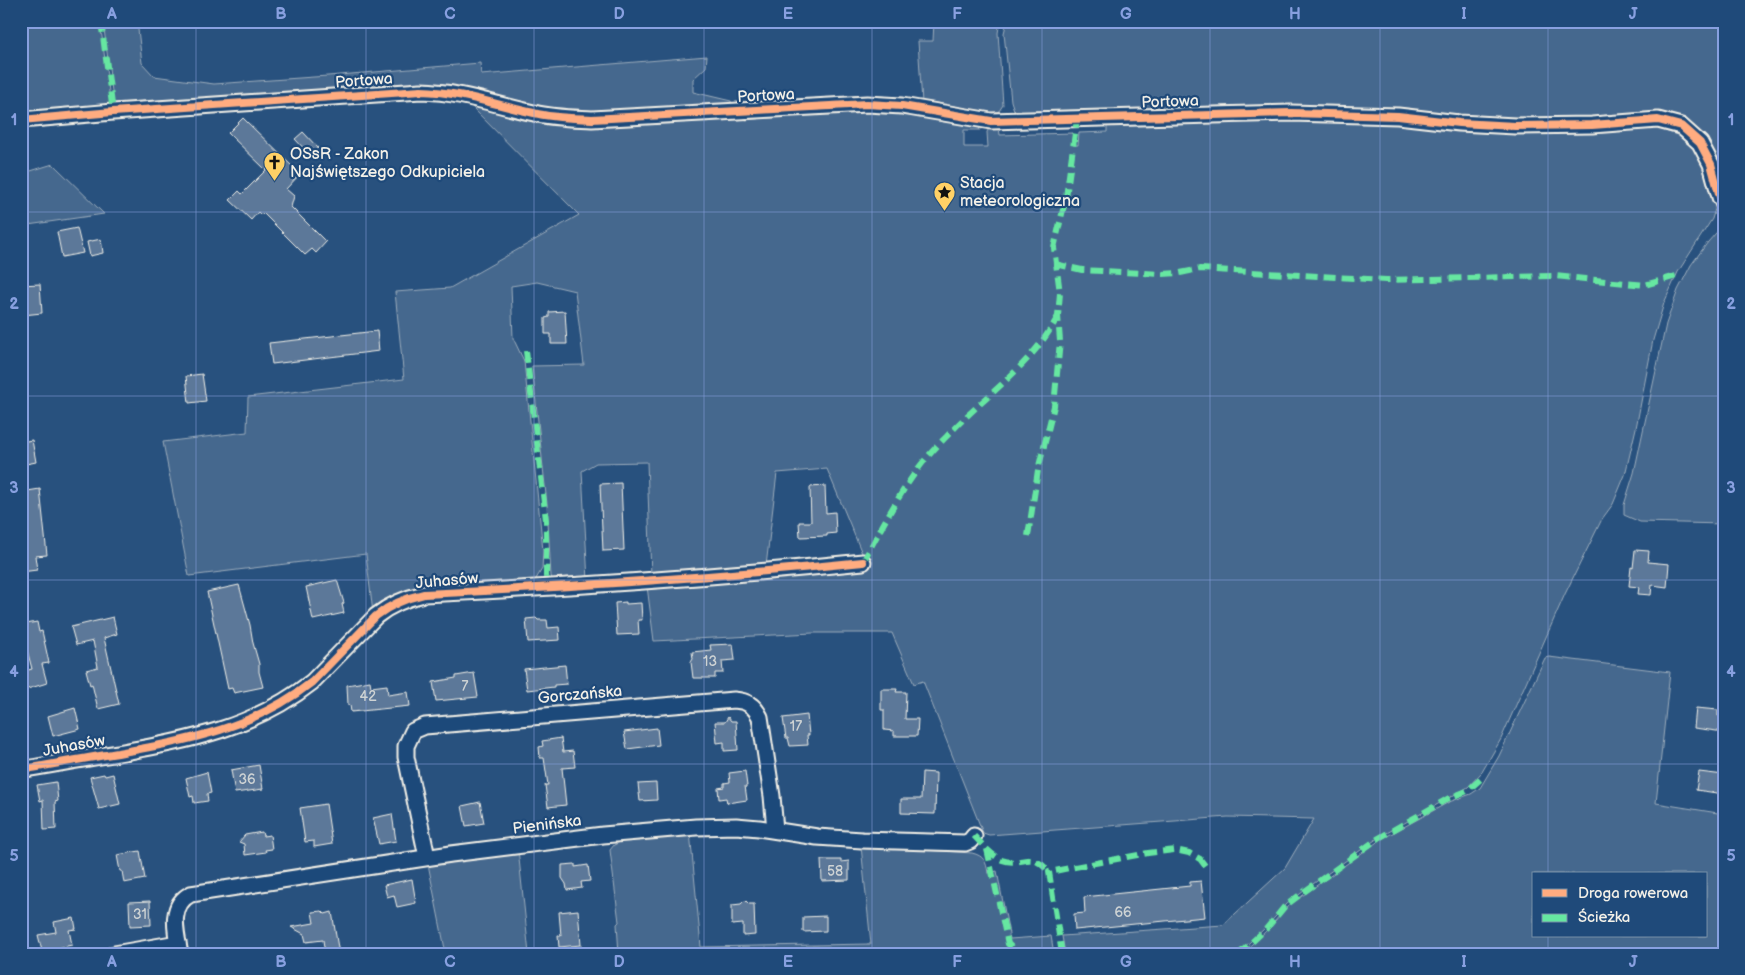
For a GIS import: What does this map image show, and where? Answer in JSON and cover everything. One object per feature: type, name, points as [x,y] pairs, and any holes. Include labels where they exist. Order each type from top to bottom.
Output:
[{"type":"street","name":"Portowa","points":[[21,120],[421,91],[444,91],[464,95],[535,114],[592,119],[867,104],[902,106],[992,121],[1177,115],[1339,114],[1398,116],[1515,126],[1592,125],[1658,120],[1681,126],[1700,143],[1707,153],[1720,197],[1724,203]]},
{"type":"street","name":"Juhasów","points":[[21,770],[156,746],[226,729],[247,721],[269,711],[302,690],[376,616],[388,607],[410,597],[424,594],[566,587],[720,576],[863,562]]},
{"type":"street","name":"Gorczańska","points":[[427,858],[406,757],[406,746],[413,731],[425,726],[654,706],[741,700],[754,707],[760,717],[772,796],[775,830]]},
{"type":"street","name":"Pienińska","points":[[179,948],[175,926],[176,909],[179,902],[191,894],[427,858],[603,835],[696,827],[736,826],[817,837],[862,840],[965,843],[974,836]]},
{"type":"street","points":[[114,954],[179,948]]},
{"type":"shaded area","points":[[21,21],[100,21],[111,107],[21,116]]},
{"type":"shaded area","points":[[103,21],[137,21],[142,63],[154,76],[214,84],[480,63],[481,75],[707,56],[706,67],[693,79],[693,92],[731,101],[732,107],[567,113],[469,91],[114,107]]},
{"type":"shaded area","points":[[934,21],[1000,21],[998,33],[1003,105],[999,111],[990,115],[922,103],[918,41],[933,41]]},
{"type":"shaded area","points":[[1007,21],[1724,21],[1724,193],[1682,123],[1020,114],[1014,110],[1011,101],[1004,33]]},
{"type":"shaded area","points":[[464,99],[503,111],[741,116],[746,120],[818,112],[902,111],[978,124],[980,130],[964,130],[964,147],[988,147],[987,132],[990,127],[999,128],[1000,135],[1073,133],[1073,145],[1078,145],[1079,133],[1107,132],[1107,122],[1176,118],[1636,124],[1680,136],[1695,150],[1704,164],[1715,209],[1712,219],[1678,272],[1664,303],[1653,340],[1625,475],[1613,504],[1602,519],[1565,594],[1501,739],[1482,772],[1468,787],[1378,838],[1317,881],[1287,904],[1237,954],[1065,954],[1062,936],[1223,925],[1285,868],[1314,819],[1228,817],[989,835],[983,833],[923,681],[914,684],[892,633],[813,633],[654,641],[647,586],[864,558],[827,469],[777,473],[766,566],[651,576],[647,462],[596,463],[582,471],[588,581],[553,581],[551,576],[547,504],[532,366],[584,365],[575,291],[537,282],[511,286],[513,338],[524,361],[543,551],[542,569],[533,584],[488,586],[373,613],[366,554],[189,576],[163,442],[247,432],[248,397],[404,379],[395,292],[450,288],[579,215]]},
{"type":"shaded area","points":[[53,164],[104,214],[21,226],[21,174]]},
{"type":"shaded area","points":[[1724,224],[1724,524],[1640,522],[1624,515],[1624,505],[1634,473],[1666,324],[1678,290],[1691,265]]},
{"type":"shaded area","points":[[1545,658],[1670,672],[1656,803],[1724,814],[1724,954],[1241,954],[1266,931],[1288,906],[1380,840],[1449,802],[1471,794],[1480,788],[1499,756]]},
{"type":"shaded area","points":[[690,832],[701,947],[871,944],[861,846],[972,853],[982,857],[988,873],[997,871],[1010,939],[1051,936],[1054,954],[619,954],[617,924],[619,922],[610,850],[614,845],[622,841]]},
{"type":"shaded area","points":[[518,849],[529,954],[446,954],[428,864]]},
{"type":"building","name":"OSsR - Zakon Najświętszego Odkupiciela","points":[[243,118],[300,174],[286,189],[294,196],[291,207],[326,242],[316,253],[312,249],[305,255],[263,213],[261,215],[258,212],[251,220],[230,200],[239,191],[242,194],[266,170],[228,133]]},
{"type":"building","points":[[303,132],[318,148],[310,155],[295,139]]},
{"type":"building","points":[[77,228],[83,253],[62,257],[57,232]]},
{"type":"building","points":[[101,239],[103,253],[90,256],[87,242]]},
{"type":"building","points":[[40,284],[42,313],[23,315],[21,285]]},
{"type":"building","points":[[565,311],[567,344],[551,344],[551,334],[545,334],[545,318],[549,317],[549,312]]},
{"type":"building","points":[[377,331],[379,351],[272,364],[269,343]]},
{"type":"building","points":[[202,374],[206,401],[189,403],[186,376]]},
{"type":"building","points":[[32,440],[36,462],[21,465],[21,442]]},
{"type":"building","points":[[621,483],[624,550],[603,551],[600,484]]},
{"type":"building","points":[[825,486],[826,513],[835,512],[836,533],[827,534],[827,536],[800,537],[799,522],[811,522],[810,487]]},
{"type":"building","points":[[40,489],[47,555],[35,556],[37,570],[21,572],[21,492]]},
{"type":"building","points":[[1635,550],[1649,551],[1648,562],[1669,564],[1667,587],[1652,585],[1651,595],[1638,594],[1639,587],[1629,586]]},
{"type":"building","points":[[337,580],[344,603],[342,604],[344,613],[313,620],[306,587]]},
{"type":"building","points":[[239,585],[250,625],[263,687],[234,693],[232,688],[228,689],[207,592]]},
{"type":"building","points":[[626,602],[626,604],[641,603],[642,620],[638,620],[639,634],[617,635],[615,603]]},
{"type":"building","points":[[113,617],[117,634],[104,638],[119,704],[98,709],[92,684],[90,685],[86,670],[98,667],[93,641],[76,645],[71,627]]},
{"type":"building","points":[[536,618],[538,620],[547,620],[548,628],[559,627],[560,640],[528,642],[526,619]]},
{"type":"building","points":[[37,622],[39,632],[42,631],[49,663],[42,664],[47,683],[24,690],[21,672],[32,669],[26,646],[21,647],[21,625]]},
{"type":"building","points":[[733,644],[735,660],[722,661],[723,673],[715,673],[715,678],[693,678],[692,652],[711,650],[710,645]]},
{"type":"building","points":[[565,665],[567,684],[527,690],[524,669]]},
{"type":"building","points":[[474,673],[478,697],[436,701],[433,682]]},
{"type":"building","points":[[370,681],[371,687],[387,685],[388,695],[408,692],[410,706],[351,712],[350,705],[348,705],[347,685]]},
{"type":"building","points":[[881,689],[897,689],[896,692],[906,692],[905,719],[918,719],[917,736],[894,736],[894,731],[884,730],[884,710],[881,710]]},
{"type":"building","points":[[75,708],[80,729],[53,736],[48,716]]},
{"type":"building","points":[[1696,708],[1718,710],[1718,716],[1724,716],[1724,732],[1694,728]]},
{"type":"building","points":[[807,715],[808,745],[790,746],[788,738],[786,738],[783,718]]},
{"type":"building","points":[[728,717],[731,721],[736,721],[738,750],[724,751],[724,742],[717,743],[715,722],[725,722]]},
{"type":"building","points":[[657,728],[659,745],[627,749],[624,732]]},
{"type":"building","points":[[561,738],[563,752],[573,751],[575,767],[562,768],[566,805],[548,807],[545,785],[548,785],[544,758],[540,758],[539,747],[543,746],[542,741]]},
{"type":"building","points":[[259,765],[263,789],[235,793],[231,770]]},
{"type":"building","points":[[745,771],[747,800],[727,803],[726,798],[719,799],[718,788],[724,787],[724,783],[730,782],[729,773]]},
{"type":"building","points":[[207,772],[211,793],[207,794],[208,801],[194,803],[193,796],[190,797],[186,778]]},
{"type":"building","points":[[922,772],[936,773],[935,814],[901,813],[901,799],[921,799]]},
{"type":"building","points":[[1699,772],[1724,775],[1724,794],[1696,790]]},
{"type":"building","points":[[104,774],[105,776],[113,774],[120,804],[99,809],[90,777]]},
{"type":"building","points":[[56,782],[58,801],[55,802],[56,829],[44,830],[43,800],[40,801],[37,785]]},
{"type":"building","points":[[656,783],[657,800],[640,801],[638,784]]},
{"type":"building","points":[[480,802],[484,823],[466,826],[462,806]]},
{"type":"building","points":[[326,804],[332,844],[314,847],[314,841],[305,842],[300,808]]},
{"type":"building","points":[[392,814],[396,841],[379,844],[373,818]]},
{"type":"building","points":[[262,832],[263,836],[270,835],[272,849],[265,850],[266,852],[245,855],[244,844],[239,842],[245,835]]},
{"type":"building","points":[[140,851],[145,879],[124,883],[117,855]]},
{"type":"building","points":[[821,860],[849,861],[849,880],[822,881]]},
{"type":"building","points":[[575,864],[575,867],[588,865],[590,881],[581,882],[582,888],[567,890],[562,878],[562,865]]},
{"type":"building","points":[[412,879],[416,903],[397,907],[394,895],[387,897],[384,885]]},
{"type":"building","points":[[1201,881],[1205,917],[1075,930],[1074,914],[1085,913],[1084,897],[1190,886],[1190,882]]},
{"type":"building","points":[[745,900],[749,904],[754,904],[755,935],[743,936],[743,924],[732,925],[732,905],[741,904]]},
{"type":"building","points":[[150,901],[151,925],[130,926],[129,902]]},
{"type":"building","points":[[578,910],[581,945],[559,947],[558,936],[561,936],[559,912]]},
{"type":"building","points":[[322,911],[325,914],[332,912],[339,954],[325,954],[323,940],[306,942],[304,934],[291,927],[314,923],[312,912]]},
{"type":"building","points":[[826,916],[826,931],[803,932],[803,917]]},
{"type":"building","points":[[74,918],[76,929],[69,930],[72,945],[42,951],[38,935],[56,932],[54,922]]},
{"type":"marked path","points":[[101,21],[113,112]]},
{"type":"marked path","points":[[1028,536],[1038,470],[1054,406],[1060,341],[1058,316],[1060,293],[1054,248],[1066,197],[1077,119]]},
{"type":"marked path","points":[[1055,264],[1082,270],[1163,274],[1200,269],[1386,280],[1555,276],[1645,285],[1680,275]]},
{"type":"marked path","points":[[863,562],[894,506],[922,463],[961,421],[1022,365],[1048,334],[1058,316]]},
{"type":"marked path","points":[[526,351],[546,520],[546,588]]},
{"type":"marked path","points":[[1239,954],[1267,928],[1285,906],[1301,894],[1379,838],[1449,798],[1467,791],[1482,778]]},
{"type":"marked path","points":[[974,836],[991,853],[1002,860],[1009,862],[1037,861],[1049,872]]},
{"type":"marked path","points":[[987,849],[1008,944],[1017,952],[1038,954]]},
{"type":"marked path","points":[[1062,954],[1049,872],[1148,853],[1175,850],[1189,853],[1200,859],[1206,867]]},
{"type":"cycle path","points":[[21,120],[421,91],[465,96],[548,116],[592,119],[867,104],[902,106],[991,121],[1291,113],[1398,116],[1459,123],[1515,126],[1592,125],[1658,120],[1681,126],[1700,143],[1711,164],[1720,197],[1724,203]]},
{"type":"cycle path","points":[[21,770],[171,743],[220,730],[267,711],[290,698],[312,682],[376,616],[393,605],[424,594],[699,577],[863,562]]},
{"type":"place","name":"OSsR - Zakon Najświętszego Odkupiciela","points":[[274,182]]},
{"type":"place","name":"Stacja meteorologiczna","points":[[944,211]]}]
